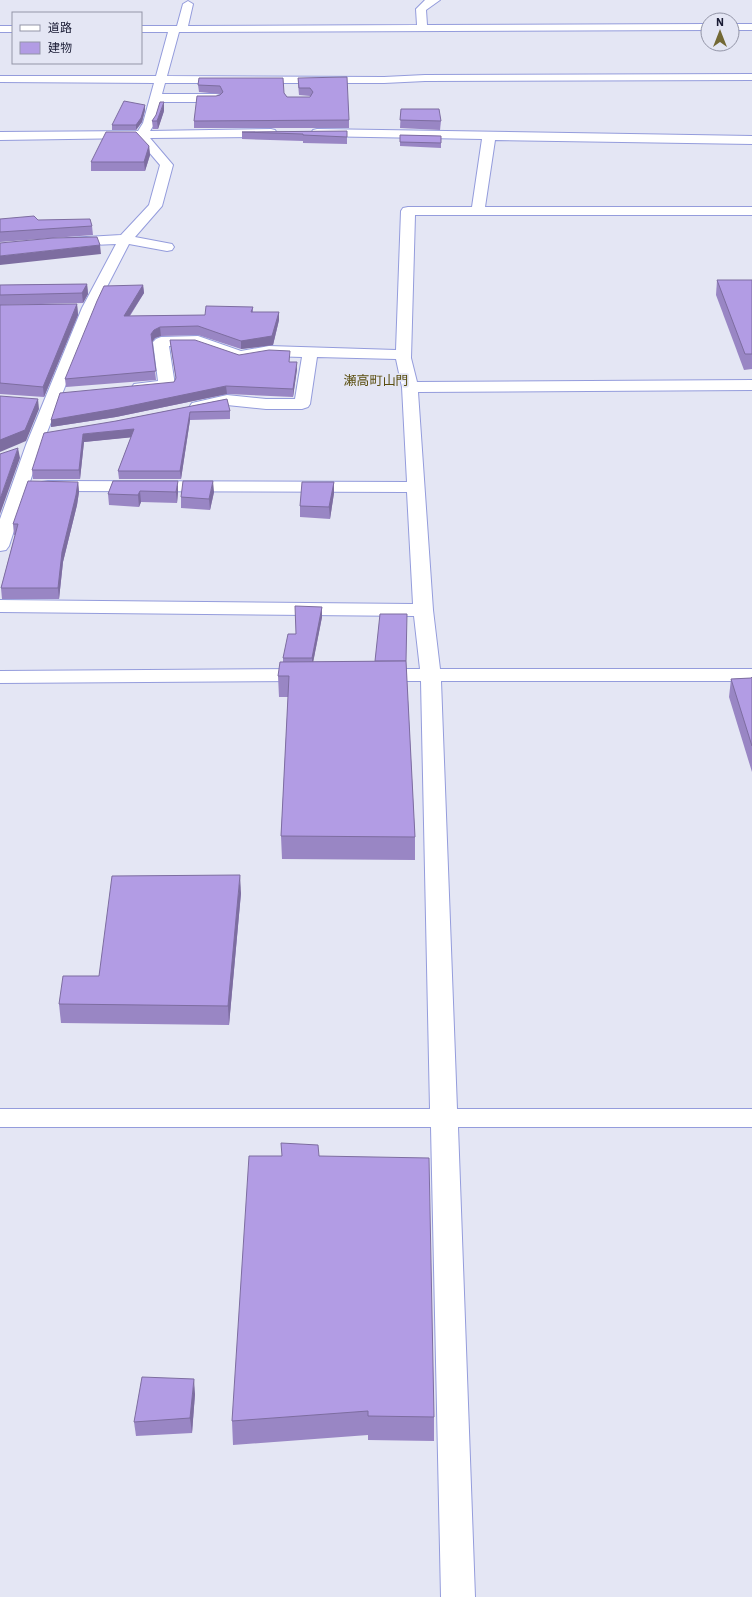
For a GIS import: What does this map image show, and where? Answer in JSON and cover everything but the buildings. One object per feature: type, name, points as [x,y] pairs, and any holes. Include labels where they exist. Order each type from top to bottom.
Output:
[{"type":"street","points":[[422,27],[421,9],[427,3],[435,0]]},
{"type":"street","points":[[141,135],[149,123],[160,80],[188,4]]},
{"type":"street","points":[[142,29],[700,27]]},
{"type":"street","points":[[740,27],[752,27]]},
{"type":"street","points":[[0,29],[12,29]]},
{"type":"street","points":[[0,79],[384,80],[425,78],[752,77]]},
{"type":"street","points":[[290,80],[291,93]]},
{"type":"street","points":[[155,98],[216,98]]},
{"type":"street","points":[[0,136],[282,134]]},
{"type":"street","points":[[305,134],[752,140]]},
{"type":"street","points":[[0,546],[21,485],[42,438],[52,399],[81,308],[125,239],[155,206],[168,165],[141,135]]},
{"type":"street","points":[[478,211],[489,136]]},
{"type":"street","points":[[458,1597],[430,674],[423,610],[410,388],[403,354],[408,211],[752,211]]},
{"type":"street","points":[[54,242],[125,239],[167,247]]},
{"type":"street","points":[[122,389],[166,385],[161,342],[198,341],[240,356],[269,352],[403,354]]},
{"type":"street","points":[[182,410],[227,400],[266,404],[302,404],[310,353]]},
{"type":"street","points":[[410,388],[752,386]]},
{"type":"street","points":[[14,453],[42,438]]},
{"type":"street","points":[[21,485],[416,487]]},
{"type":"street","points":[[0,606],[423,610]]},
{"type":"street","points":[[0,677],[327,675]]},
{"type":"street","points":[[359,675],[752,675]]},
{"type":"street","points":[[0,1118],[752,1118]]},
{"type":"district","name":"瀬高町山門","points":[[376,380]]}]
